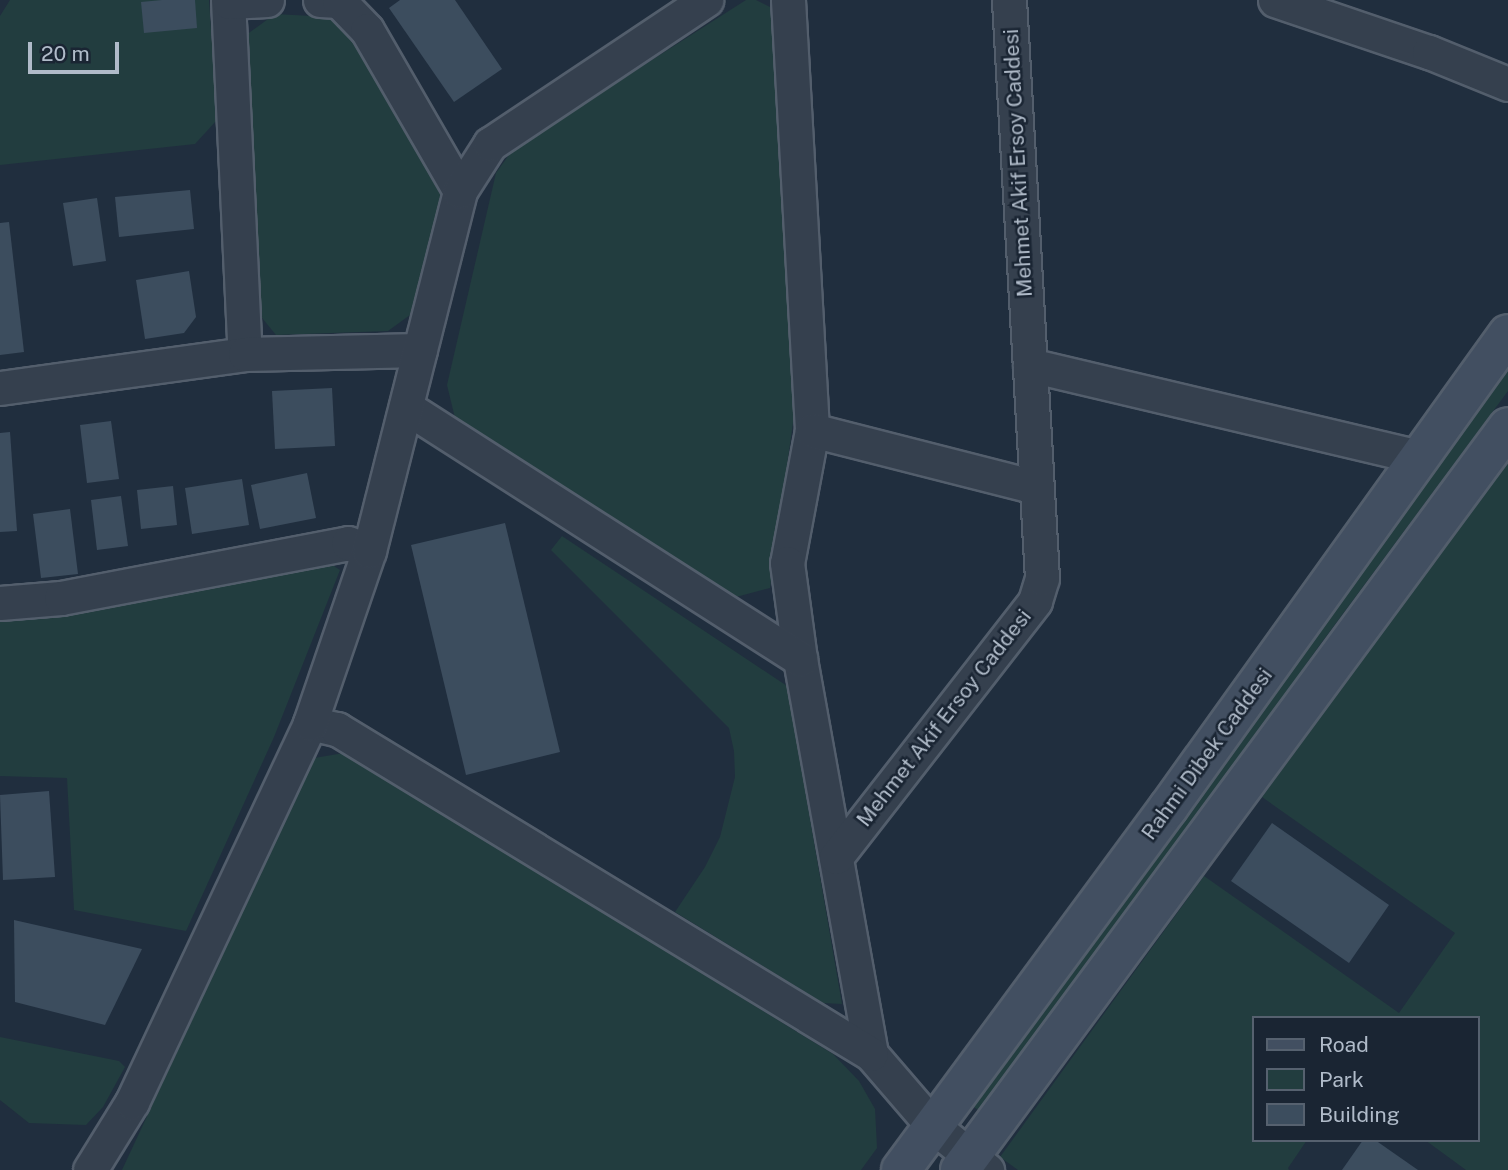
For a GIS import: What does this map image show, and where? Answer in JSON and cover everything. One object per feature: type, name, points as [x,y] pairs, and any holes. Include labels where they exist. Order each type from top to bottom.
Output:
[{"type":"main road","name":"Rahmi Dibek Caddesi","points":[[901,1170],[1168,808],[1508,334]]},
{"type":"main road","points":[[972,1166],[1508,427]]},
{"type":"street","points":[[245,354],[228,1],[267,0]]},
{"type":"street","points":[[320,0],[340,1],[367,30],[460,191]]},
{"type":"street","points":[[90,1170],[132,1102],[310,723],[369,551],[460,191],[491,144],[706,0]]},
{"type":"street","points":[[788,0],[812,430],[787,563],[800,659],[871,1054]]},
{"type":"street","name":"Mehmet Akif Ersoy Caddesi","points":[[836,857],[1035,601],[1042,578],[1009,0]]},
{"type":"street","points":[[1275,0],[1429,52],[1508,84]]},
{"type":"street","points":[[0,388],[245,354],[420,351]]},
{"type":"street","points":[[1030,365],[1420,457]]},
{"type":"street","points":[[405,407],[800,659]]},
{"type":"street","points":[[812,430],[1036,487]]},
{"type":"street","points":[[0,603],[61,598],[348,543],[369,551]]},
{"type":"street","points":[[310,723],[337,729],[871,1054],[933,1126],[972,1166]]},
{"type":"green space","points":[[10,0],[209,0],[217,120],[195,144],[0,165],[0,16]]},
{"type":"green space","points":[[746,0],[756,0],[774,9],[797,394],[770,588],[736,597],[455,418],[447,385],[496,173],[514,148]]},
{"type":"green space","points":[[275,14],[330,17],[354,40],[442,197],[410,315],[388,331],[276,335],[258,313],[246,35]]},
{"type":"green space","points":[[1508,367],[1508,391],[1319,646],[1166,863],[983,1113],[972,1106]]},
{"type":"green space","points":[[1508,460],[1508,1170],[1466,1170],[1428,1142],[1480,1142],[1480,1016],[1252,1016],[1252,1142],[1306,1142],[1289,1170],[1018,1170],[1000,1157],[1204,876],[1399,1013],[1455,933],[1262,797]]},
{"type":"green space","points":[[562,536],[787,686],[842,1004],[823,1003],[675,912],[705,867],[720,837],[735,777],[734,751],[729,728],[551,550]]},
{"type":"green space","points":[[328,562],[340,570],[274,737],[186,931],[74,910],[67,778],[0,776],[0,617]]},
{"type":"green space","points":[[344,753],[833,1054],[859,1081],[875,1109],[877,1148],[861,1170],[122,1170],[314,758]]},
{"type":"green space","points":[[0,1037],[119,1061],[125,1067],[103,1107],[86,1125],[29,1123],[0,1100]]},
{"type":"building","points":[[195,0],[197,28],[144,33],[141,2]]},
{"type":"building","points":[[400,0],[455,0],[502,69],[454,102],[389,8]]},
{"type":"building","points":[[190,190],[194,229],[119,237],[115,197]]},
{"type":"building","points":[[97,198],[106,261],[73,266],[63,203]]},
{"type":"building","points":[[9,222],[24,352],[0,355],[0,223]]},
{"type":"building","points":[[189,271],[196,317],[184,333],[145,339],[136,280]]},
{"type":"building","points":[[332,388],[335,446],[275,449],[272,391]]},
{"type":"building","points":[[111,421],[119,479],[87,483],[80,425]]},
{"type":"building","points":[[10,432],[17,531],[0,532],[0,433]]},
{"type":"building","points":[[307,473],[316,518],[260,529],[251,485]]},
{"type":"building","points":[[242,479],[249,525],[192,534],[185,488]]},
{"type":"building","points":[[173,486],[177,525],[141,529],[137,490]]},
{"type":"building","points":[[121,496],[128,546],[97,550],[91,500]]},
{"type":"building","points":[[70,509],[78,574],[41,578],[33,514]]},
{"type":"building","points":[[505,523],[560,752],[466,775],[411,545]]},
{"type":"building","points":[[49,791],[55,877],[3,880],[0,795]]},
{"type":"building","points":[[1272,823],[1389,905],[1349,963],[1231,881]]},
{"type":"building","points":[[14,920],[142,949],[105,1025],[15,1002]]},
{"type":"building","points":[[1362,1142],[1378,1142],[1418,1170],[1342,1170]]}]
